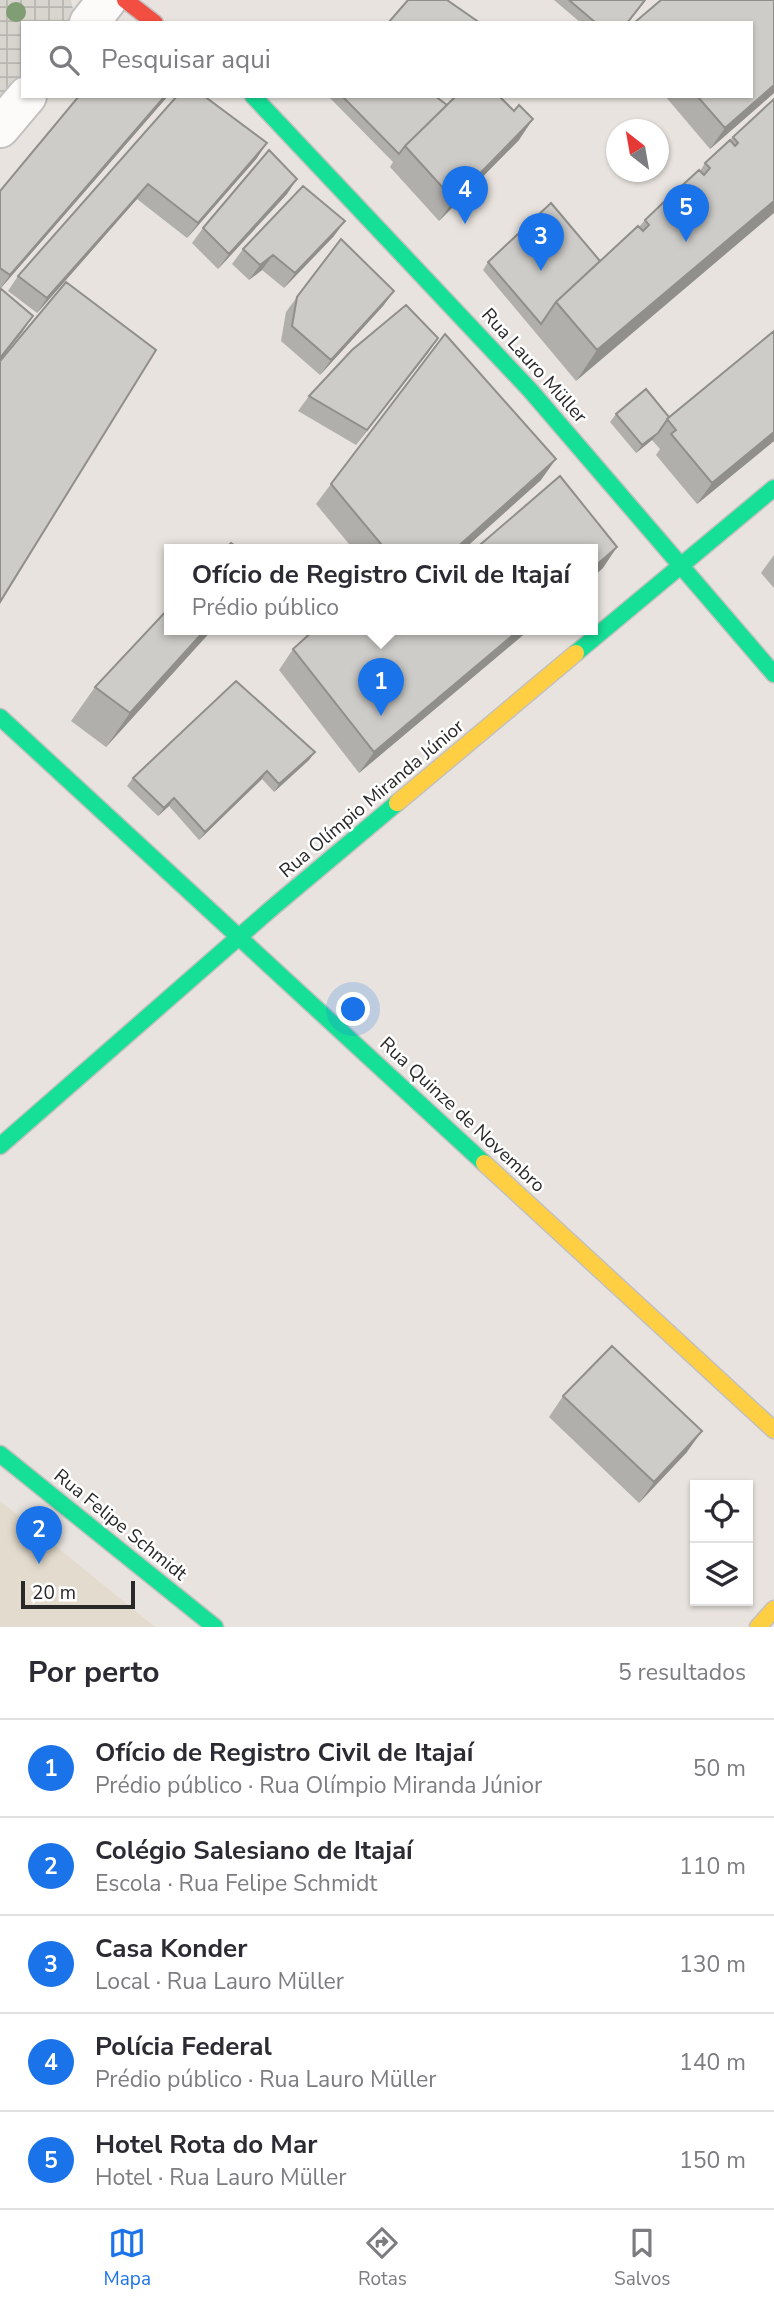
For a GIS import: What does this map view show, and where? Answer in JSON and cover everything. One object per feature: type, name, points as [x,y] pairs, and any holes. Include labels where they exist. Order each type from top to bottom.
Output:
[{"type":"main road","points":[[125,0],[152,21]]},
{"type":"main road","name":"Rua Lauro Müller","points":[[255,98],[476,330],[684,565],[774,674]]},
{"type":"main road","name":"Rua Olímpio Miranda Júnior","points":[[0,1146],[240,937],[774,488]]},
{"type":"main road","name":"Rua Quinze de Novembro","points":[[0,717],[774,1430]]},
{"type":"main road","name":"Rua Felipe Schmidt","points":[[0,1454],[215,1627]]},
{"type":"main road","points":[[758,1627],[774,1609]]},
{"type":"street","points":[[91,21],[107,0]]},
{"type":"street","points":[[0,128],[25,98]]},
{"type":"shaded area","points":[[0,0],[71,0],[71,21],[21,21],[21,87],[0,112]]},
{"type":"shaded area","points":[[0,1501],[155,1627],[0,1627]]},
{"type":"building","points":[[408,0],[447,0],[477,21],[390,21]]},
{"type":"building","points":[[569,0],[645,0],[629,21],[594,21]]},
{"type":"building","points":[[661,0],[774,0],[774,85],[725,128],[699,98],[753,98],[753,21],[636,21]]},
{"type":"building","points":[[77,98],[163,98],[10,275],[0,268],[0,191]]},
{"type":"building","points":[[175,98],[207,98],[267,143],[198,223],[148,184],[47,298],[18,276]]},
{"type":"building","points":[[344,98],[438,98],[447,105],[399,154]]},
{"type":"building","points":[[454,98],[501,98],[514,111],[519,105],[533,119],[454,200],[405,146]]},
{"type":"building","points":[[774,99],[774,201],[597,350],[556,302],[638,226],[643,231],[649,225],[645,220],[668,198],[674,203],[679,197],[675,192],[699,170],[704,175],[710,168],[705,163],[730,140],[735,146],[738,143],[733,137]]},
{"type":"building","points":[[269,150],[297,179],[229,254],[203,228]]},
{"type":"building","points":[[303,186],[345,221],[295,273],[273,255],[260,265],[243,249]]},
{"type":"building","points":[[551,203],[600,261],[556,302],[541,324],[488,262]]},
{"type":"building","points":[[341,239],[394,291],[331,360],[292,326],[297,297]]},
{"type":"building","points":[[66,282],[156,350],[0,602],[0,361]]},
{"type":"building","points":[[0,288],[33,316],[0,358]]},
{"type":"building","points":[[406,305],[438,338],[367,430],[309,396],[352,350]]},
{"type":"building","points":[[774,331],[774,432],[712,483],[671,434],[676,430],[667,419]]},
{"type":"building","points":[[445,334],[556,459],[461,544],[381,544],[331,484]]},
{"type":"building","points":[[646,389],[669,417],[658,433],[642,445],[616,414]]},
{"type":"building","points":[[560,476],[617,547],[598,564],[598,544],[481,544]]},
{"type":"building","points":[[164,613],[164,635],[200,635],[130,713],[95,687]]},
{"type":"building","points":[[308,635],[513,635],[374,752],[293,649]]},
{"type":"building","points":[[236,681],[315,752],[279,784],[267,771],[205,832],[174,798],[164,808],[133,778]]},
{"type":"building","points":[[612,1346],[702,1431],[654,1482],[563,1396]]},
{"type":"traffic: fast","points":[[255,98],[530,390],[774,674]]},
{"type":"traffic: fast","points":[[598,635],[774,488]]},
{"type":"traffic: fast","points":[[576,653],[598,635]]},
{"type":"traffic: fast","points":[[0,717],[484,1163]]},
{"type":"traffic: fast","points":[[0,1146],[272,908],[397,803]]},
{"type":"traffic: fast","points":[[0,1454],[215,1627]]},
{"type":"traffic: slow","points":[[397,803],[576,653]]},
{"type":"traffic: slow","points":[[484,1163],[774,1430]]},
{"type":"traffic: slow","points":[[758,1627],[774,1609]]},
{"type":"traffic: jam","points":[[125,0],[152,21]]},
{"type":"place","name":"Polícia Federal","points":[[465,224]]},
{"type":"place","name":"Hotel Rota do Mar","points":[[686,242]]},
{"type":"place","name":"Casa Konder","points":[[541,271]]},
{"type":"place","name":"Ofício de Registro Civil de Itajaí","points":[[381,716]]},
{"type":"place","name":"Colégio Salesiano de Itajaí","points":[[39,1564]]}]
